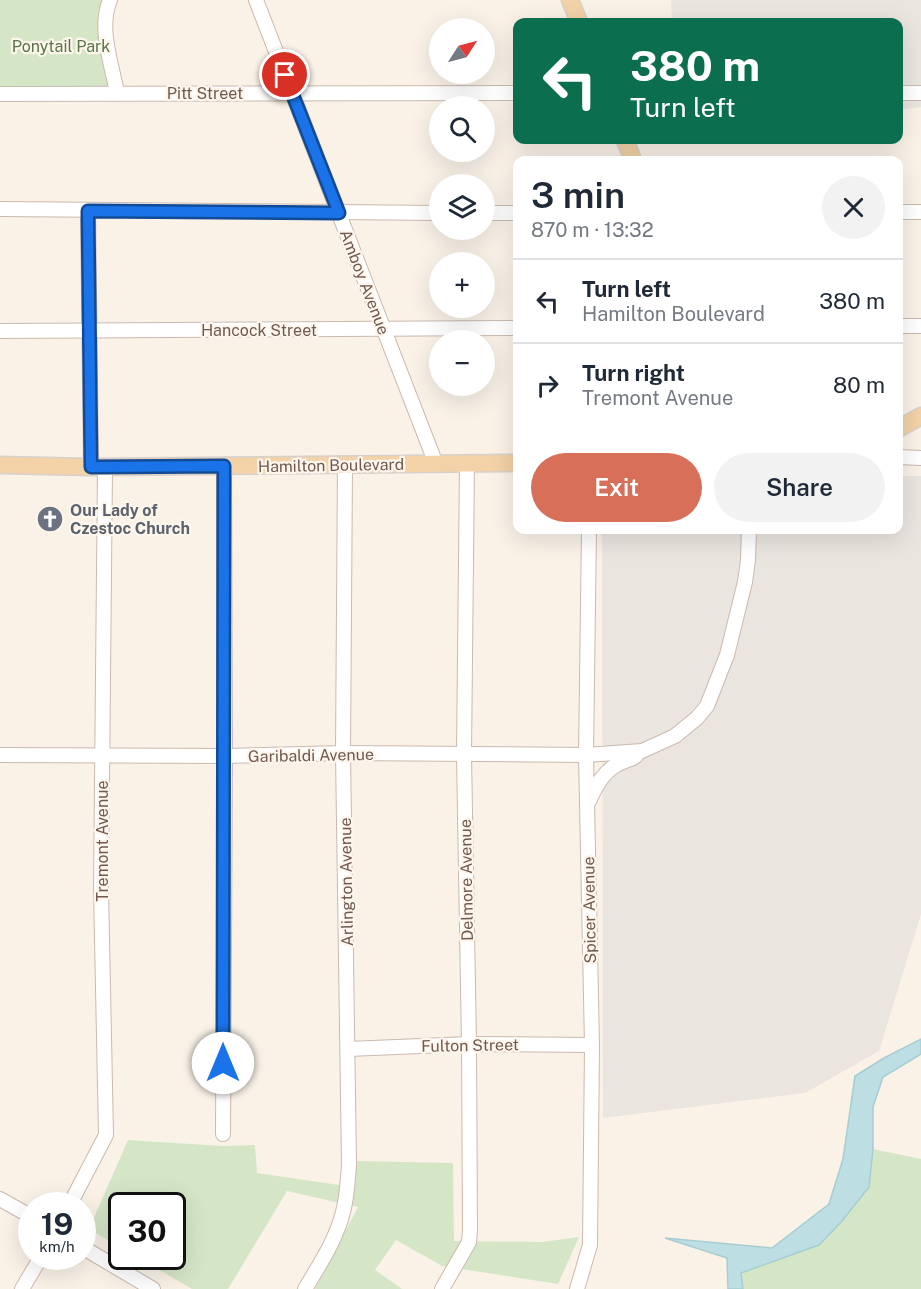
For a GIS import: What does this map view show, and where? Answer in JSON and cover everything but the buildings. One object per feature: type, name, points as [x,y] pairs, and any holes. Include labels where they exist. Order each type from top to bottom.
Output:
[{"type":"main road","points":[[570,0],[577,18]]},
{"type":"main road","points":[[903,426],[921,416]]},
{"type":"main road","name":"Hamilton Boulevard","points":[[0,465],[98,467],[513,463]]},
{"type":"street","points":[[110,0],[105,19],[105,30],[117,93]]},
{"type":"street","name":"Amboy Avenue","points":[[256,0],[436,464]]},
{"type":"street","name":"Pitt Street","points":[[0,94],[513,93]]},
{"type":"street","points":[[903,93],[921,93]]},
{"type":"street","points":[[0,209],[429,213]]},
{"type":"street","name":"Tremont Avenue","points":[[76,1192],[106,1135],[98,467],[88,211]]},
{"type":"street","points":[[903,212],[921,212]]},
{"type":"street","points":[[495,213],[513,213]]},
{"type":"street","points":[[903,326],[921,326]]},
{"type":"street","name":"Hancock Street","points":[[0,331],[513,328]]},
{"type":"street","points":[[903,457],[921,458]]},
{"type":"street","name":"Delmore Avenue","points":[[442,1289],[469,1242],[469,1044],[464,755],[467,464]]},
{"type":"street","name":"Arlington Avenue","points":[[305,1289],[330,1247],[344,1209],[349,1164],[343,753],[345,465]]},
{"type":"street","points":[[223,1134],[224,466]]},
{"type":"street","name":"Spicer Avenue","points":[[577,1289],[590,1245],[592,1045],[586,755],[589,534]]},
{"type":"street","points":[[587,806],[605,773],[642,751],[675,736],[697,718],[707,706],[727,655],[745,582],[749,534]]},
{"type":"street","name":"Garibaldi Avenue","points":[[0,755],[225,756],[343,753],[586,755],[642,751]]},
{"type":"street","name":"Fulton Street","points":[[348,1049],[469,1044],[592,1045]]},
{"type":"street","points":[[0,1199],[18,1209]]},
{"type":"street","points":[[96,1255],[153,1289]]},
{"type":"street","points":[[22,1289],[33,1270]]},
{"type":"shaded area","points":[[671,0],[921,0],[921,107],[903,109],[903,18],[672,18]]},
{"type":"shaded area","points":[[903,476],[921,476],[921,914],[879,1051],[805,1093],[603,1118],[602,534],[903,534]]},
{"type":"green space","name":"Ponytail Park","points":[[0,0],[115,0],[105,12],[122,91],[0,92]]},
{"type":"green space","points":[[128,1140],[223,1146],[255,1145],[257,1173],[339,1185],[357,1161],[453,1163],[454,1241],[542,1242],[579,1237],[558,1284],[442,1266],[396,1240],[375,1270],[402,1289],[315,1289],[358,1207],[287,1191],[228,1289],[192,1289],[159,1270],[186,1270],[186,1192],[108,1192],[108,1240],[96,1233],[96,1213]]},
{"type":"green space","points":[[873,1149],[921,1159],[921,1289],[743,1289],[741,1273],[819,1245],[869,1187]]},
{"type":"water","points":[[921,1039],[921,1054],[883,1077],[873,1107],[873,1149],[869,1187],[819,1245],[741,1273],[743,1289],[728,1289],[727,1258],[665,1238],[772,1248],[829,1204],[843,1159],[855,1076]]},
{"type":"place","name":"Our Lady of Czestoc Church","points":[[50,519]]},
{"type":"route","points":[[223,1063],[224,466],[91,467],[88,211],[339,213],[285,75]]}]
